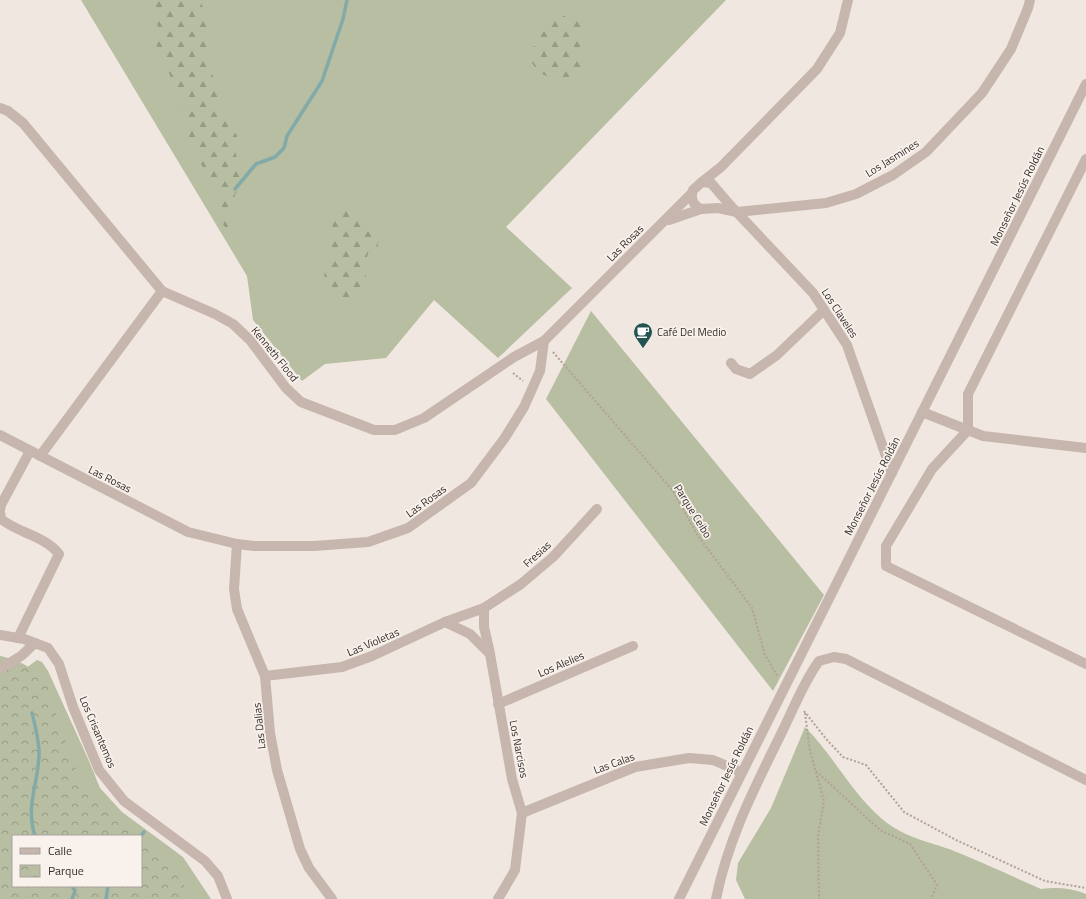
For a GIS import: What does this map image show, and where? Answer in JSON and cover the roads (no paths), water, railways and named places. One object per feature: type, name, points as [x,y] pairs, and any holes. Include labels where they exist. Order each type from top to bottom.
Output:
[{"type":"street","points":[[706,208],[694,203],[692,194],[695,186],[721,167],[817,69],[840,33],[848,0]]},
{"type":"street","name":"Los Jasmines","points":[[706,208],[737,212],[826,203],[856,194],[893,175],[926,152],[982,93],[1011,49],[1030,0]]},
{"type":"street","name":"Monseñor Jesús Roldán","points":[[679,899],[741,772],[1086,84]]},
{"type":"street","name":"Kenneth Flood","points":[[0,108],[8,111],[23,123],[162,291],[215,314],[233,324],[250,340],[286,388],[301,402],[374,430],[395,430],[424,418],[506,362],[544,341]]},
{"type":"street","points":[[1086,159],[968,394],[968,430],[932,469],[886,546],[886,566],[1086,664]]},
{"type":"street","points":[[664,222],[687,212],[714,206],[719,198],[718,189],[721,167]]},
{"type":"street","points":[[702,182],[711,183],[718,189]]},
{"type":"street","name":"Los Claveles","points":[[718,189],[737,212],[813,293],[847,345],[892,473]]},
{"type":"street","name":"Las Rosas","points":[[0,435],[188,532],[237,544],[314,546],[368,542],[408,528],[471,483],[504,439],[524,407],[540,371],[544,341],[692,194]]},
{"type":"street","points":[[753,229],[756,218],[766,210]]},
{"type":"street","points":[[40,456],[162,291]]},
{"type":"street","points":[[731,363],[736,369],[750,374],[777,355],[824,310]]},
{"type":"street","points":[[922,412],[984,436],[1086,448]]},
{"type":"street","points":[[18,638],[59,554],[52,545],[10,526],[1,519],[1,505],[30,451]]},
{"type":"street","name":"Fresias","points":[[484,608],[521,584],[553,557],[597,509]]},
{"type":"street","name":"Las Dalias","points":[[237,544],[234,589],[237,609],[265,676],[270,733],[277,770],[300,849],[317,880],[332,899]]},
{"type":"street","name":"Las Violetas","points":[[265,676],[342,667],[372,656],[445,622],[484,608]]},
{"type":"street","name":"Los Narcisos","points":[[484,608],[484,627],[498,704],[512,779],[522,813],[515,870],[498,899]]},
{"type":"street","points":[[445,622],[470,634],[490,654]]},
{"type":"street","name":"Los Crisantemos","points":[[0,635],[18,638],[48,648],[59,664],[73,707],[99,770],[124,801],[205,861],[218,876],[227,899]]},
{"type":"street","points":[[0,669],[20,656],[35,643]]},
{"type":"street","name":"Los Alelies","points":[[498,704],[633,646]]},
{"type":"street","points":[[716,899],[723,867],[745,807],[796,702],[819,661],[834,657],[846,660],[1086,780]]},
{"type":"street","points":[[783,689],[796,702]]},
{"type":"street","name":"Las Calas","points":[[522,813],[635,766],[689,758],[713,760],[741,772]]},
{"type":"waterway","points":[[235,189],[256,164],[275,157],[284,148],[287,136],[322,81],[343,19],[347,0]]},
{"type":"waterway","points":[[32,713],[38,738],[39,753],[31,814],[35,835]]},
{"type":"waterway","points":[[72,899],[75,891],[73,887]]},
{"type":"waterway","points":[[106,899],[108,887]]},
{"type":"place","name":"Café Del Medio","points":[[643,349]]}]
